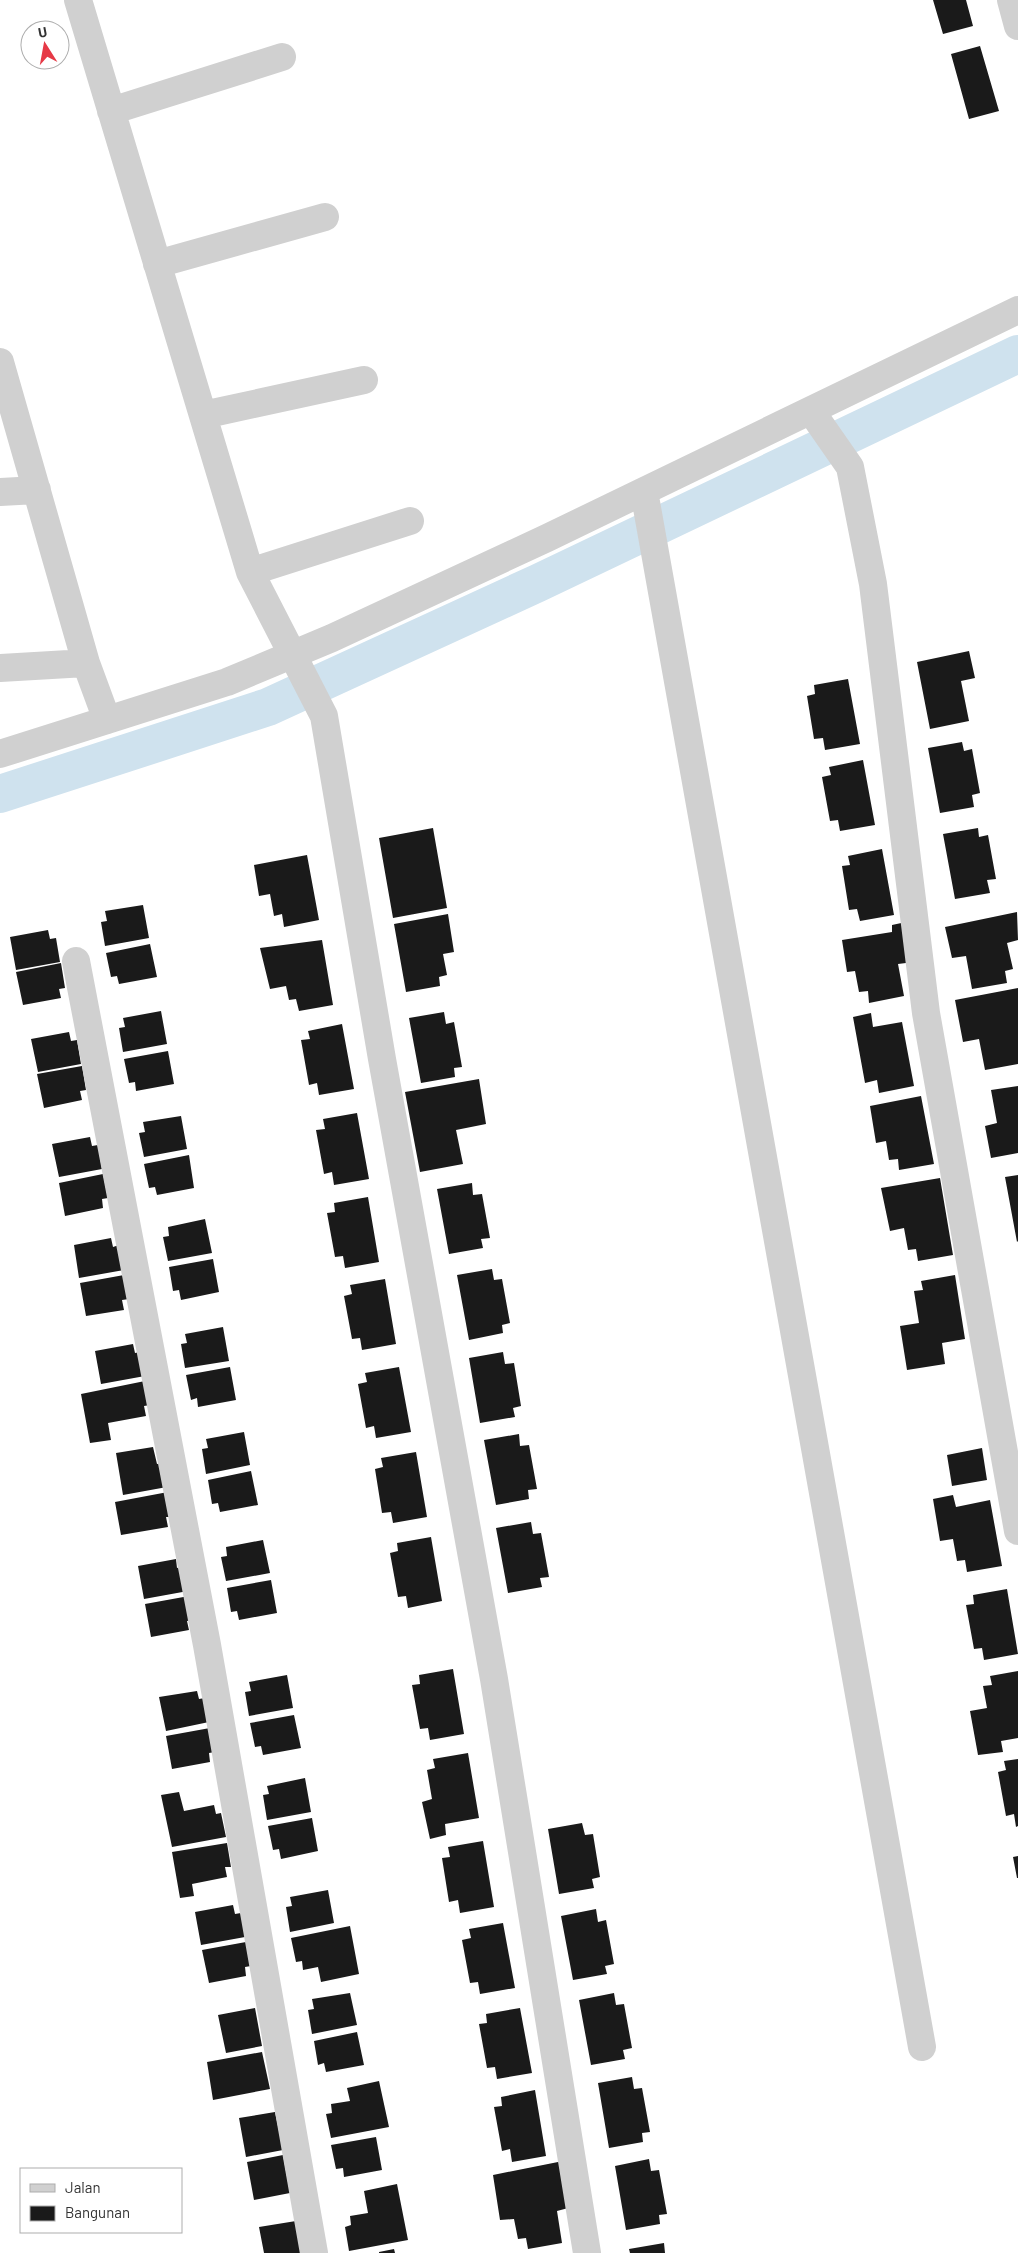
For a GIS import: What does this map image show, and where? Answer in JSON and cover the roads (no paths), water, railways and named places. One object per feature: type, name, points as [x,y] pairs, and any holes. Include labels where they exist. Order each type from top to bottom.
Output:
[{"type":"street","points":[[78,0],[250,572],[324,716],[382,1059],[494,1679],[587,2253]]},
{"type":"street","points":[[1010,0],[1018,26]]},
{"type":"street","points":[[111,112],[282,58]]},
{"type":"street","points":[[157,264],[325,217]]},
{"type":"street","points":[[0,754],[227,682],[293,656],[812,412],[1018,310]]},
{"type":"street","points":[[0,362],[86,663],[107,720]]},
{"type":"street","points":[[203,415],[364,380]]},
{"type":"street","points":[[812,412],[850,467],[873,584],[926,1014],[1018,1531]]},
{"type":"street","points":[[0,492],[37,490]]},
{"type":"street","points":[[644,492],[922,2047]]},
{"type":"street","points":[[250,572],[410,521]]},
{"type":"street","points":[[0,668],[86,663]]},
{"type":"street","points":[[76,961],[206,1645],[314,2253]]},
{"type":"waterway","points":[[0,794],[268,707],[538,583],[1018,354]]}]
